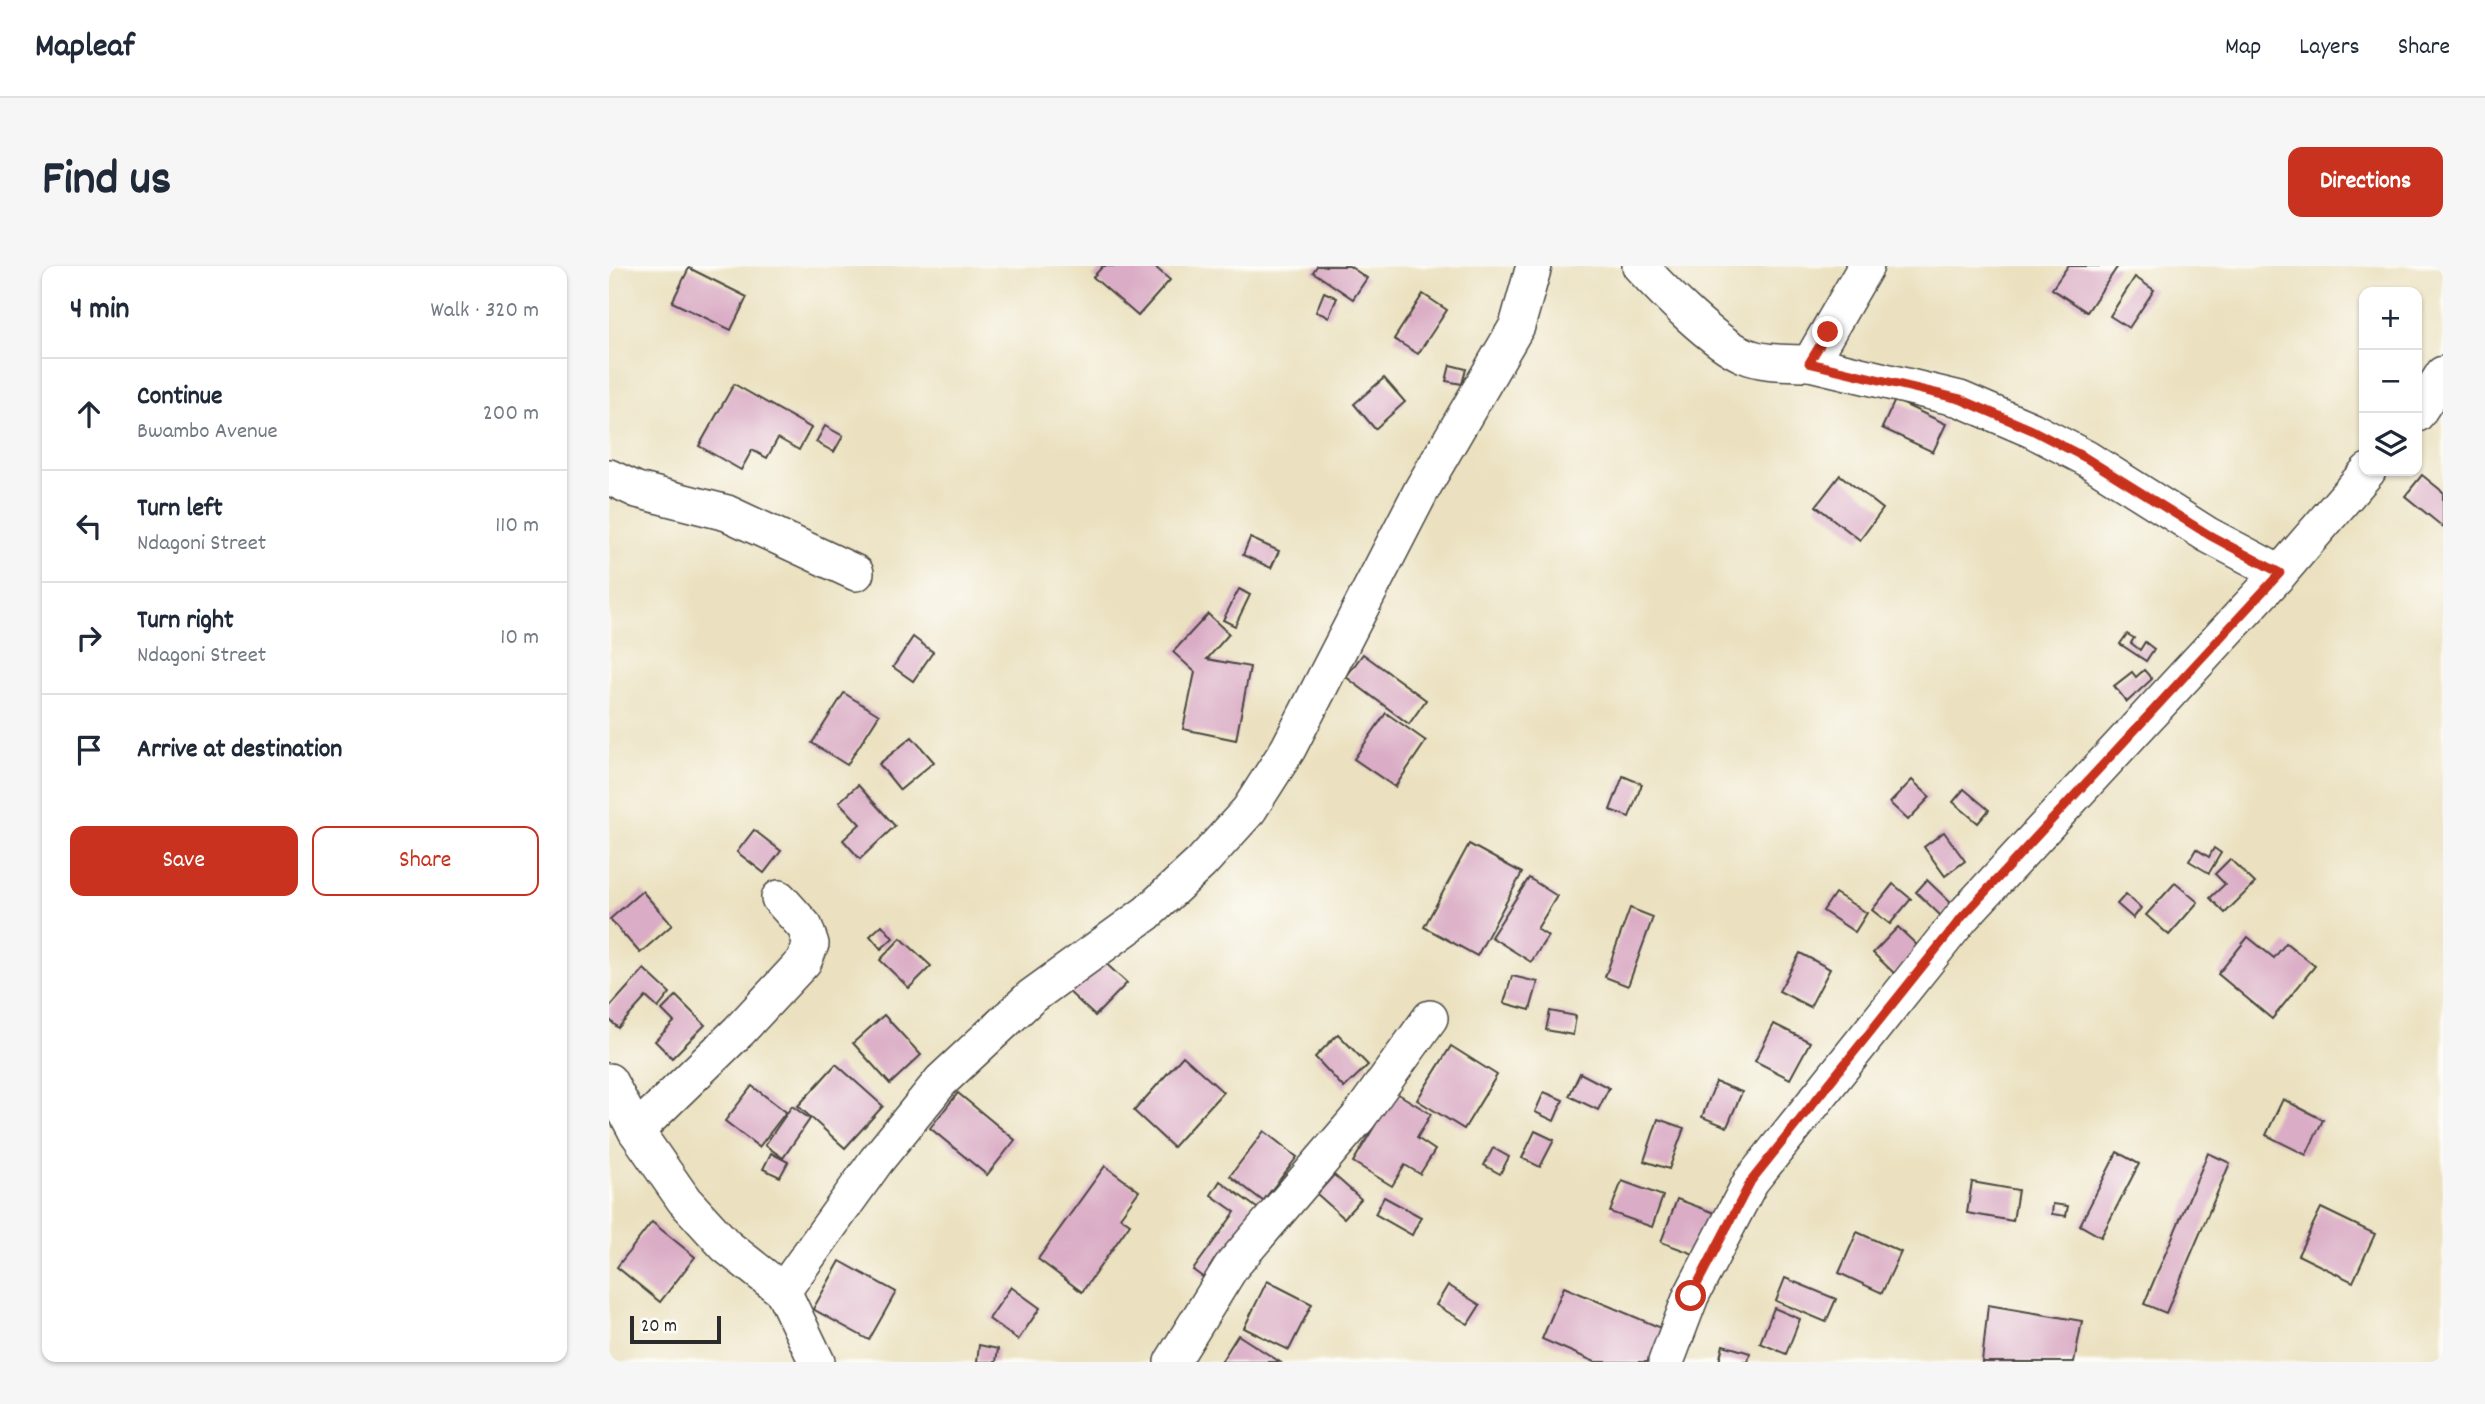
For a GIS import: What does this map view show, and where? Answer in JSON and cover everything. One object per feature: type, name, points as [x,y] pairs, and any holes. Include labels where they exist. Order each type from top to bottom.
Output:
[{"type":"street","points":[[783,1291],[883,1150],[941,1081],[1031,997],[1147,913],[1201,863],[1249,810],[1288,749],[1422,489],[1517,326],[1534,266]]},
{"type":"street","points":[[1640,266],[1691,315],[1743,355],[1767,361],[1809,363],[1960,399],[2032,430],[2086,458],[2209,535],[2280,573]]},
{"type":"street","points":[[1809,363],[1866,266]]},
{"type":"street","points":[[1666,1362],[1691,1296],[1751,1181],[1962,917],[2280,573],[2364,476]]},
{"type":"street","points":[[609,477],[638,490],[727,513],[856,573]]},
{"type":"street","points":[[636,1131],[739,1031],[804,961],[811,944],[805,927],[779,898]]},
{"type":"street","points":[[1172,1362],[1231,1267],[1277,1209],[1351,1127],[1430,1018]]},
{"type":"street","points":[[609,1081],[636,1131],[684,1200],[726,1246],[783,1291],[817,1362]]},
{"type":"building","points":[[1103,266],[1154,266],[1170,280],[1138,316],[1093,277]]},
{"type":"building","points":[[1317,266],[1349,266],[1367,278],[1353,299],[1313,272]]},
{"type":"building","points":[[2068,266],[2118,266],[2087,312],[2052,289]]},
{"type":"building","points":[[689,268],[747,297],[731,330],[672,302]]},
{"type":"building","points":[[2135,277],[2154,290],[2129,328],[2110,316]]},
{"type":"building","points":[[1324,292],[1337,298],[1329,317],[1316,312]]},
{"type":"building","points":[[1423,294],[1447,310],[1418,354],[1394,339]]},
{"type":"building","points":[[1450,365],[1466,369],[1462,384],[1446,381]]},
{"type":"building","points":[[1384,378],[1405,402],[1375,429],[1354,404]]},
{"type":"building","points":[[734,384],[811,428],[799,450],[778,438],[767,458],[752,450],[741,470],[699,446]]},
{"type":"building","points":[[1895,400],[1946,424],[1933,452],[1882,428]]},
{"type":"building","points":[[825,426],[843,436],[834,452],[816,442]]},
{"type":"building","points":[[1840,475],[1883,509],[1860,540],[1816,506]]},
{"type":"building","points":[[2422,475],[2443,492],[2443,527],[2405,496]]},
{"type":"building","points":[[1250,538],[1279,551],[1271,568],[1243,555]]},
{"type":"building","points":[[1239,589],[1250,595],[1235,626],[1223,620]]},
{"type":"building","points":[[1208,614],[1229,634],[1207,659],[1250,667],[1236,740],[1183,729],[1195,672],[1173,652]]},
{"type":"building","points":[[2127,634],[2134,638],[2131,643],[2140,650],[2145,642],[2154,649],[2146,661],[2120,644]]},
{"type":"building","points":[[913,637],[933,652],[913,681],[893,667]]},
{"type":"building","points":[[1363,654],[1426,700],[1409,724],[1346,677]]},
{"type":"building","points":[[2144,670],[2152,679],[2127,702],[2114,686],[2132,672],[2136,677]]},
{"type":"building","points":[[844,693],[879,715],[847,765],[812,743]]},
{"type":"building","points":[[1386,713],[1426,741],[1395,787],[1354,759]]},
{"type":"building","points":[[912,737],[934,762],[900,790],[879,764]]},
{"type":"building","points":[[1623,776],[1642,784],[1629,817],[1610,810]]},
{"type":"building","points":[[1912,780],[1930,797],[1908,820],[1890,803]]},
{"type":"building","points":[[858,785],[895,826],[860,859],[843,840],[860,824],[839,802]]},
{"type":"building","points":[[1964,789],[1989,810],[1978,823],[1953,802]]},
{"type":"building","points":[[754,830],[781,851],[764,873],[737,852]]},
{"type":"building","points":[[1944,832],[1965,861],[1945,876],[1924,847]]},
{"type":"building","points":[[1469,844],[1522,873],[1477,956],[1424,927]]},
{"type":"building","points":[[2214,848],[2221,853],[2209,873],[2189,861],[2196,849],[2209,857]]},
{"type":"building","points":[[2230,859],[2255,883],[2225,913],[2210,898],[2225,884],[2215,874]]},
{"type":"building","points":[[1529,878],[1557,896],[1537,929],[1548,936],[1531,962],[1491,937]]},
{"type":"building","points":[[1927,880],[1952,904],[1941,916],[1916,892]]},
{"type":"building","points":[[2175,883],[2198,902],[2169,935],[2146,915]]},
{"type":"building","points":[[1893,884],[1911,899],[1890,924],[1872,910]]},
{"type":"building","points":[[642,891],[672,925],[640,953],[610,919]]},
{"type":"building","points":[[1835,893],[1867,913],[1855,932],[1823,911]]},
{"type":"building","points":[[2126,894],[2141,908],[2133,918],[2117,904]]},
{"type":"building","points":[[1630,908],[1653,917],[1628,986],[1605,977]]},
{"type":"building","points":[[882,925],[893,938],[881,949],[870,936]]},
{"type":"building","points":[[1898,927],[1920,948],[1895,974],[1873,953]]},
{"type":"building","points":[[2248,937],[2274,958],[2286,943],[2315,966],[2272,1019],[2218,974]]},
{"type":"building","points":[[901,938],[931,966],[909,988],[880,960]]},
{"type":"building","points":[[1800,953],[1830,969],[1810,1007],[1779,991]]},
{"type":"building","points":[[1099,957],[1127,983],[1095,1016],[1067,990]]},
{"type":"building","points":[[644,969],[670,993],[658,1008],[646,997],[618,1028],[609,1019],[609,1008]]},
{"type":"building","points":[[1512,976],[1538,982],[1530,1010],[1504,1003]]},
{"type":"building","points":[[676,996],[705,1025],[672,1058],[655,1041],[674,1022],[662,1010]]},
{"type":"building","points":[[1550,1011],[1576,1016],[1573,1035],[1546,1030]]},
{"type":"building","points":[[884,1015],[921,1055],[890,1084],[853,1043]]},
{"type":"building","points":[[1774,1024],[1810,1042],[1790,1079],[1755,1061]]},
{"type":"building","points":[[1338,1034],[1368,1065],[1344,1088],[1315,1057]]},
{"type":"building","points":[[1451,1046],[1497,1075],[1464,1129],[1417,1100]]},
{"type":"building","points":[[1183,1056],[1223,1092],[1173,1147],[1134,1111]]},
{"type":"building","points":[[836,1064],[883,1106],[845,1148],[798,1106]]},
{"type":"building","points":[[1580,1073],[1609,1088],[1598,1110],[1569,1096]]},
{"type":"building","points":[[1716,1082],[1742,1092],[1727,1127],[1702,1117]]},
{"type":"building","points":[[752,1086],[786,1112],[759,1147],[725,1121]]},
{"type":"building","points":[[1395,1092],[1431,1114],[1417,1138],[1435,1150],[1420,1174],[1405,1165],[1392,1186],[1353,1162]]},
{"type":"building","points":[[1544,1092],[1563,1100],[1554,1121],[1535,1112]]},
{"type":"building","points":[[958,1093],[1015,1140],[987,1175],[930,1128]]},
{"type":"building","points":[[2283,1099],[2323,1120],[2306,1155],[2266,1135]]},
{"type":"building","points":[[792,1106],[810,1119],[783,1158],[765,1145]]},
{"type":"building","points":[[1658,1119],[1684,1128],[1669,1169],[1644,1161]]},
{"type":"building","points":[[1264,1131],[1297,1157],[1263,1201],[1230,1176]]},
{"type":"building","points":[[1535,1131],[1554,1140],[1540,1167],[1522,1158]]},
{"type":"building","points":[[1493,1148],[1509,1157],[1500,1174],[1484,1165]]},
{"type":"building","points":[[2117,1152],[2139,1164],[2101,1237],[2080,1225]]},
{"type":"building","points":[[771,1153],[788,1162],[780,1177],[763,1169]]},
{"type":"building","points":[[2208,1153],[2230,1163],[2166,1313],[2144,1304]]},
{"type":"building","points":[[1105,1166],[1139,1191],[1120,1217],[1130,1224],[1082,1292],[1038,1259]]},
{"type":"building","points":[[1334,1175],[1361,1199],[1344,1218],[1317,1194]]},
{"type":"building","points":[[1220,1181],[1261,1211],[1211,1283],[1193,1270],[1235,1212],[1211,1195]]},
{"type":"building","points":[[1622,1181],[1663,1196],[1652,1227],[1610,1212]]},
{"type":"building","points":[[1972,1182],[2018,1190],[2013,1221],[1967,1213]]},
{"type":"building","points":[[1384,1197],[1421,1217],[1412,1235],[1375,1214]]},
{"type":"building","points":[[1677,1199],[1715,1213],[1699,1256],[1661,1242]]},
{"type":"building","points":[[2053,1204],[2068,1206],[2066,1216],[2052,1214]]},
{"type":"building","points":[[2321,1208],[2375,1234],[2353,1282],[2298,1255]]},
{"type":"building","points":[[652,1222],[695,1257],[660,1302],[617,1267]]},
{"type":"building","points":[[1857,1232],[1901,1252],[1882,1293],[1839,1273]]},
{"type":"building","points":[[840,1261],[896,1292],[869,1340],[813,1309]]},
{"type":"building","points":[[1785,1278],[1836,1299],[1826,1322],[1776,1301]]},
{"type":"building","points":[[1267,1281],[1312,1304],[1289,1350],[1244,1328]]},
{"type":"building","points":[[1448,1285],[1480,1305],[1468,1324],[1436,1305]]},
{"type":"building","points":[[1011,1287],[1040,1308],[1018,1340],[989,1319]]},
{"type":"building","points":[[1564,1287],[1666,1330],[1652,1362],[1595,1362],[1542,1339]]},
{"type":"building","points":[[1988,1305],[2082,1321],[2074,1362],[1982,1362]]},
{"type":"building","points":[[1774,1308],[1800,1319],[1786,1354],[1760,1343]]},
{"type":"building","points":[[1238,1335],[1280,1362],[1221,1362]]},
{"type":"building","points":[[979,1345],[998,1349],[996,1362],[977,1362]]},
{"type":"building","points":[[1723,1345],[1750,1353],[1748,1362],[1719,1362]]},
{"type":"route","points":[[1691,1296],[1751,1181],[1962,917],[2280,573],[2209,535],[2086,458],[2032,430],[1960,399],[1809,363],[1828,332]]}]
